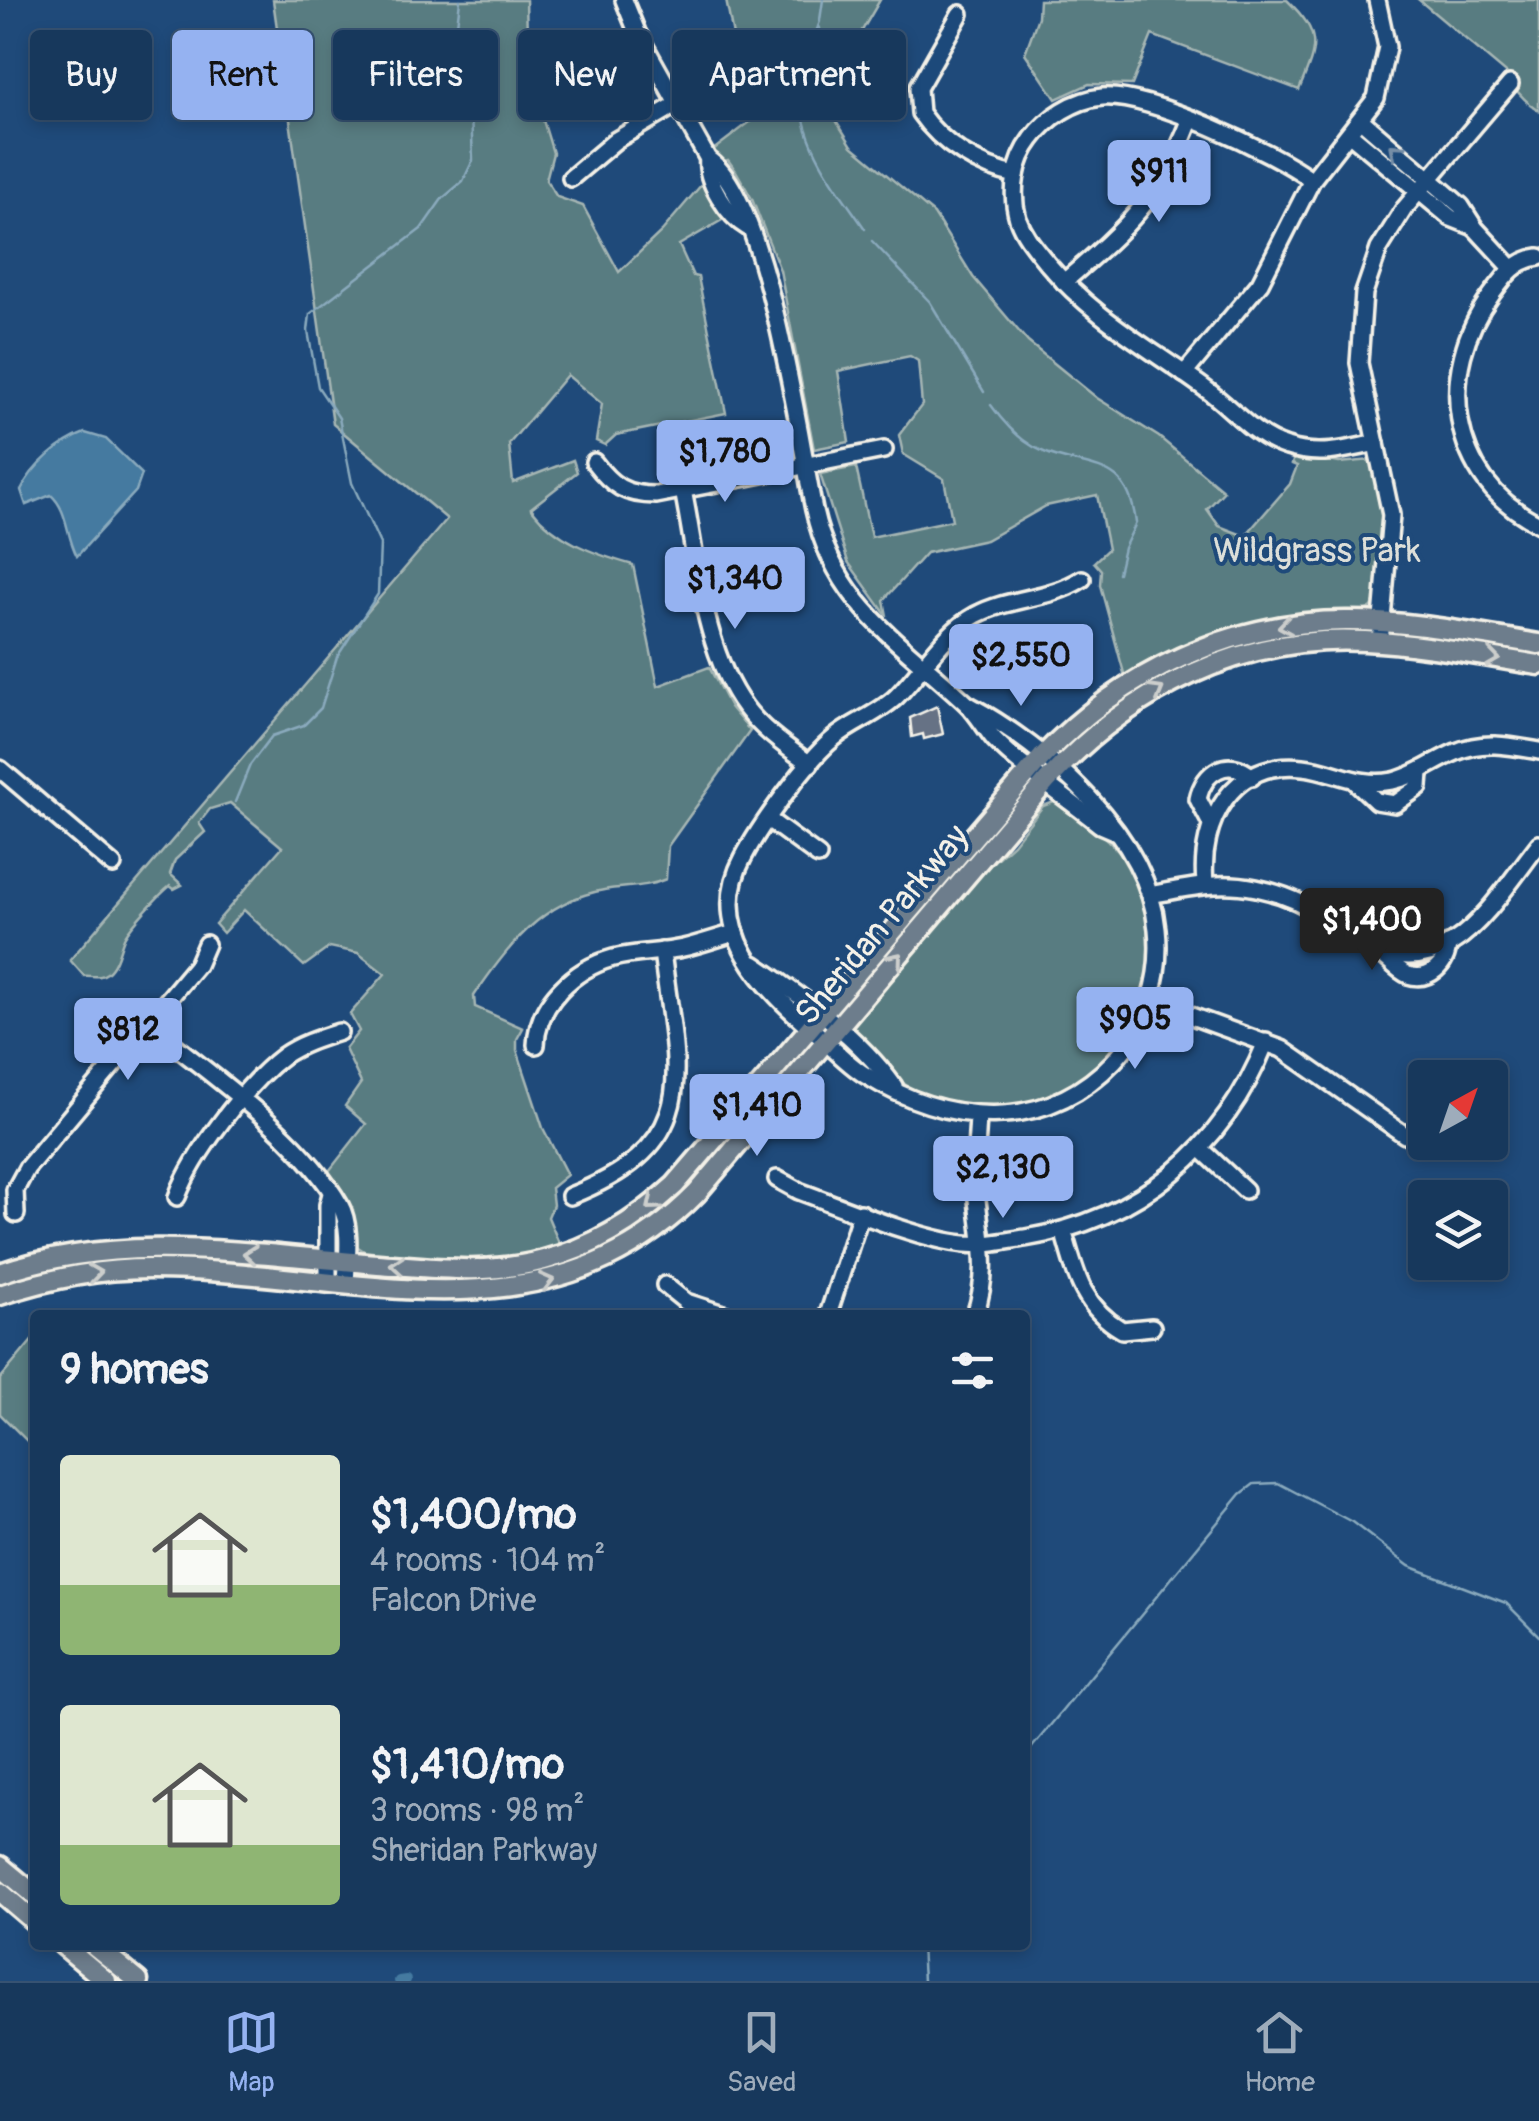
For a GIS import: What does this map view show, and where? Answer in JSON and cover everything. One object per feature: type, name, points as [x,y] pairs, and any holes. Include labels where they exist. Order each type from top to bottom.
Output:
[{"type":"main road","name":"Sheridan Parkway","points":[[0,1273],[58,1257],[116,1248],[499,1269],[542,1261],[602,1238],[646,1211],[675,1185],[1037,763],[1115,694],[1162,666],[1211,644],[1300,624],[1539,644]]},
{"type":"main road","name":"Sheridan Parkway","points":[[0,1295],[65,1277],[136,1269],[490,1290],[548,1282],[610,1258],[656,1230],[684,1206],[1052,776],[1125,710],[1210,666],[1291,644],[1381,632],[1539,665]]},
{"type":"main road","points":[[0,1866],[30,1892]]},
{"type":"main road","points":[[0,1892],[30,1918]]},
{"type":"main road","points":[[69,1950],[106,1981]]},
{"type":"main road","points":[[100,1950],[138,1981]]},
{"type":"street","points":[[624,0],[637,32],[672,93]]},
{"type":"street","points":[[1184,374],[1260,283],[1312,180],[1376,98],[1386,65],[1386,31],[1377,0]]},
{"type":"street","points":[[960,14],[911,97],[924,120],[968,156],[997,171],[1016,175]]},
{"type":"street","points":[[1381,632],[1391,515],[1361,375],[1360,316],[1380,249],[1425,185],[1510,84]]},
{"type":"street","points":[[1312,180],[1261,148],[1131,99],[1088,100],[1061,112],[1026,148],[1016,175],[1015,204],[1024,231],[1064,282],[1099,317],[1184,374],[1256,432],[1287,448],[1323,453],[1376,443]]},
{"type":"street","points":[[571,178],[616,140],[672,107]]},
{"type":"street","points":[[687,120],[708,159],[726,174],[738,196],[768,280],[818,526],[847,590],[879,628],[923,666],[969,706],[996,740],[1037,763],[1100,825],[1114,831],[1140,871],[1150,895],[1158,943],[1150,1001],[1128,1044],[1084,1087],[1034,1111],[978,1116],[941,1110],[864,1074],[816,1021],[772,994],[747,959],[735,933],[731,901],[738,869],[769,820],[833,738],[896,697],[923,666],[954,631],[980,613],[1062,592],[1082,579]]},
{"type":"street","points":[[1361,120],[1452,218],[1475,228],[1512,268]]},
{"type":"street","points":[[1064,282],[1126,228],[1154,196],[1190,121]]},
{"type":"street","points":[[1350,134],[1425,185]]},
{"type":"street","points":[[1539,257],[1512,268],[1484,305],[1467,337],[1457,371],[1456,404],[1463,439],[1480,474],[1503,500],[1539,524]]},
{"type":"street","points":[[594,462],[610,484],[625,492],[656,495],[884,450]]},
{"type":"street","points":[[683,490],[712,634],[724,673],[758,722],[810,764]]},
{"type":"street","points":[[1204,883],[1203,846],[1210,824],[1233,788],[1252,776],[1285,766],[1307,767],[1356,782],[1395,781],[1473,746],[1539,751]]},
{"type":"street","points":[[1210,824],[1198,799],[1205,778],[1225,766],[1237,767],[1252,776]]},
{"type":"street","points":[[0,769],[113,866]]},
{"type":"street","points":[[1356,782],[1376,800],[1395,804],[1419,787],[1420,772]]},
{"type":"street","points":[[769,820],[818,856]]},
{"type":"street","points":[[1150,895],[1204,883],[1256,888],[1296,901],[1382,953],[1404,956],[1448,944],[1468,929],[1539,844]]},
{"type":"street","points":[[536,1045],[536,1028],[543,1013],[580,974],[611,959],[735,933]]},
{"type":"street","points":[[16,1214],[16,1190],[27,1168],[197,965],[206,944]]},
{"type":"street","points":[[570,1196],[624,1172],[648,1150],[666,1123],[676,1074],[662,951]]},
{"type":"street","points":[[1150,1001],[1266,1042],[1308,1064],[1405,1135]]},
{"type":"street","points":[[148,1024],[303,1154],[342,1207],[337,1282]]},
{"type":"street","points":[[176,1197],[195,1157],[281,1058],[313,1040],[340,1032]]},
{"type":"street","points":[[777,1179],[860,1213],[954,1242],[984,1244],[1063,1230],[1138,1199],[1201,1149],[1234,1107],[1266,1042]]},
{"type":"street","points":[[976,1310],[986,1277],[975,1168],[978,1116]]},
{"type":"street","points":[[1201,1149],[1245,1190]]},
{"type":"street","points":[[830,1310],[860,1213]]},
{"type":"street","points":[[1063,1230],[1076,1279],[1099,1315],[1122,1330],[1152,1327]]},
{"type":"street","points":[[666,1285],[686,1302],[711,1310]]},
{"type":"green space","points":[[273,0],[526,0],[527,30],[518,30],[518,120],[543,120],[553,153],[546,180],[557,197],[583,206],[619,272],[662,231],[708,177],[729,216],[679,245],[693,276],[698,277],[726,413],[616,435],[605,445],[596,441],[602,404],[567,375],[509,444],[513,483],[573,460],[577,472],[531,508],[564,538],[633,565],[658,686],[709,667],[730,707],[750,731],[668,846],[666,879],[604,890],[562,904],[513,944],[474,996],[475,1007],[523,1028],[517,1050],[543,1128],[567,1175],[551,1188],[553,1205],[548,1217],[561,1248],[517,1259],[454,1263],[364,1251],[355,1245],[343,1196],[329,1171],[366,1124],[345,1106],[361,1083],[345,1049],[359,1031],[350,1014],[385,974],[358,953],[330,947],[304,966],[244,910],[223,933],[215,924],[282,847],[230,803],[210,809],[199,823],[205,832],[175,860],[170,874],[182,885],[174,889],[170,886],[138,919],[107,973],[84,976],[70,960],[447,519],[333,424],[290,120],[313,120],[313,30],[277,30]]},
{"type":"green space","points":[[726,0],[880,0],[862,30],[732,30]]},
{"type":"green space","points":[[1039,0],[1287,0],[1307,23],[1313,52],[1299,90],[1152,35],[1132,85],[1089,84],[1056,99],[1025,53],[1038,17]]},
{"type":"green space","points":[[1419,0],[1539,0],[1539,111],[1514,87],[1517,82]]},
{"type":"green space","name":"Wildgrass Park","points":[[837,120],[852,146],[934,214],[973,277],[1028,342],[1097,398],[1159,437],[1224,491],[1207,509],[1219,526],[1245,536],[1290,484],[1297,466],[1292,464],[1295,454],[1339,463],[1372,460],[1381,491],[1384,534],[1381,576],[1372,607],[1348,614],[1303,615],[1233,630],[1167,655],[1125,677],[1100,585],[1101,570],[1094,562],[1108,549],[1097,495],[1046,506],[986,540],[926,553],[884,600],[887,616],[848,562],[820,474],[856,467],[871,537],[952,520],[944,479],[903,454],[899,435],[922,405],[918,361],[910,356],[838,371],[849,442],[814,449],[780,270],[752,199],[728,160],[721,162],[713,150],[750,122]]},
{"type":"green space","points":[[1054,802],[1105,837],[1120,853],[1140,888],[1148,929],[1145,999],[1098,1065],[1048,1096],[1000,1108],[976,1108],[928,1097],[906,1085],[884,1065],[859,1036],[853,1022],[974,879],[1013,844],[1043,806]]},
{"type":"green space","points":[[30,1343],[30,1444],[0,1414],[0,1379]]},
{"type":"water","points":[[85,433],[106,439],[142,474],[136,491],[77,556],[57,501],[51,495],[26,505],[21,490],[48,456]]},
{"type":"building","points":[[937,706],[943,734],[924,739],[923,734],[912,737],[910,718]]},
{"type":"waterway","points":[[235,802],[250,765],[272,736],[304,725],[321,708],[337,657],[378,594],[380,544],[352,483],[339,418],[318,387],[308,331],[310,314],[421,229],[442,199],[463,181],[473,160],[471,114],[479,70],[472,53],[455,42],[460,0]]},
{"type":"waterway","points":[[820,20],[823,0]]},
{"type":"waterway","points":[[820,21],[803,66],[803,116],[818,156],[865,229]]},
{"type":"waterway","points":[[872,241],[930,302],[984,392]]},
{"type":"waterway","points":[[991,405],[1028,444],[1104,470],[1125,487],[1136,523],[1118,573]]},
{"type":"waterway","points":[[1030,1750],[1241,1494],[1254,1484],[1278,1483],[1352,1522],[1409,1566],[1506,1603],[1539,1636]]},
{"type":"waterway","points":[[921,1950],[923,1981]]},
{"type":"waterway","points":[[399,1981],[406,1980]]}]
